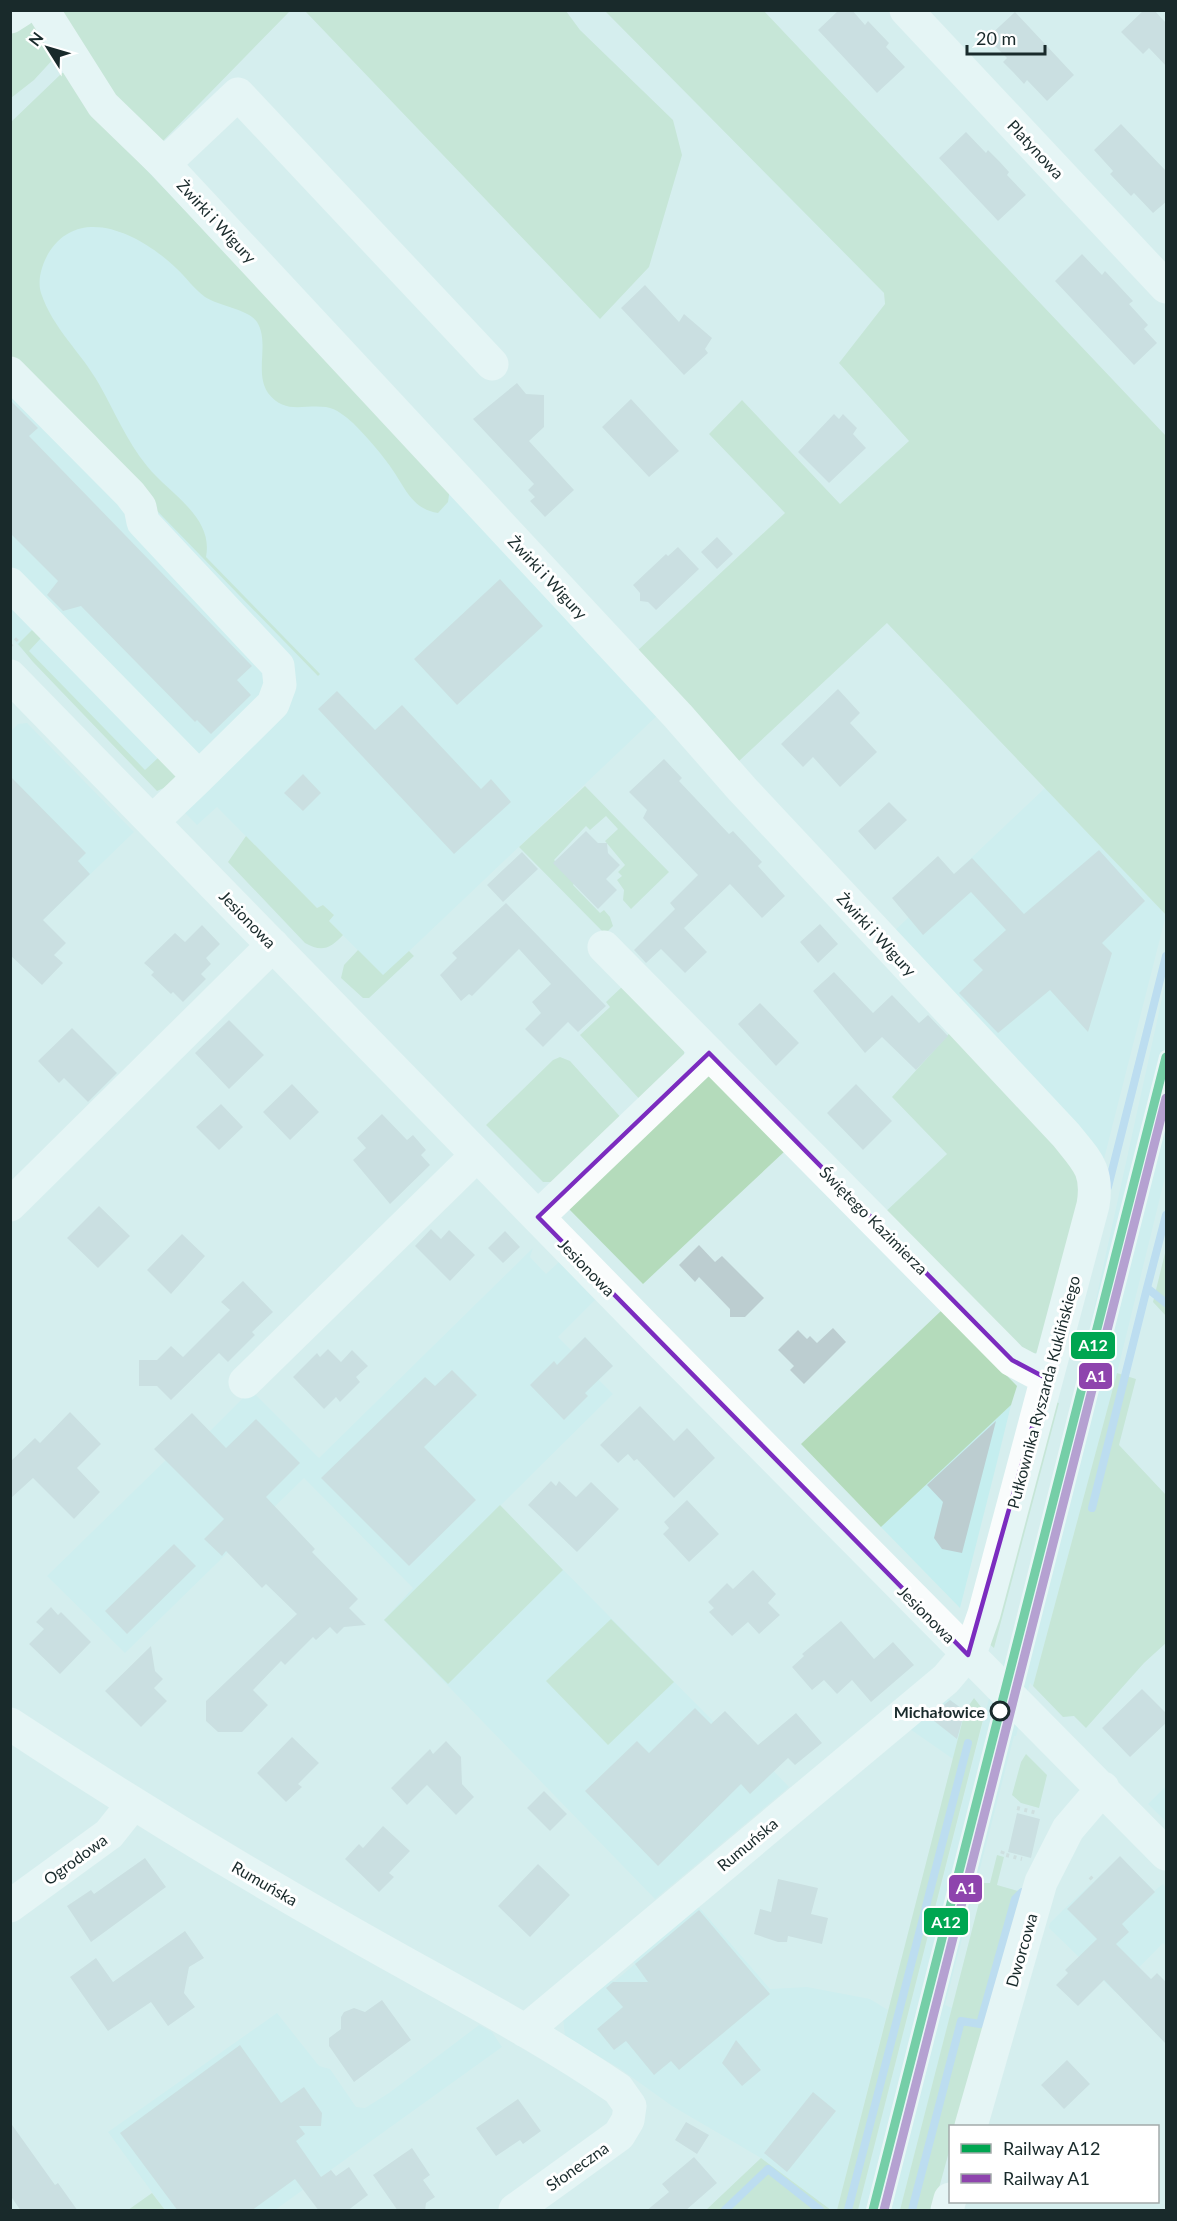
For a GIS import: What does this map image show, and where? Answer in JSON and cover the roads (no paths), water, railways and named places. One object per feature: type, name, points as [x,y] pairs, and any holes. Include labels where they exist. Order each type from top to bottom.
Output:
[{"type":"street","points":[[10,17],[21,10]]},
{"type":"street","name":"Żwirki i Wigury","points":[[43,10],[97,98],[164,164],[678,716],[742,789],[1066,1134]]},
{"type":"street","name":"Platynowa","points":[[906,10],[1167,288]]},
{"type":"street","points":[[164,164],[238,94],[492,364]]},
{"type":"street","points":[[10,373],[135,500],[140,507],[143,522]]},
{"type":"street","points":[[38,428],[117,509],[130,518],[143,522],[278,666],[279,691],[273,704],[153,821]]},
{"type":"street","points":[[10,584],[199,777]]},
{"type":"street","name":"Jesionowa","points":[[16,691],[153,821],[477,1155],[968,1655],[1167,1854]]},
{"type":"street","points":[[10,1205],[273,945]]},
{"type":"street","name":"Świętego Kazimierza","points":[[604,947],[1012,1360],[1046,1378]]},
{"type":"street","points":[[538,1217],[709,1053]]},
{"type":"street","name":"Pułkownika Ryszarda Kuklińskiego","points":[[968,1655],[984,1614],[1096,1187],[1091,1167],[1066,1134]]},
{"type":"street","points":[[245,1382],[477,1155]]},
{"type":"street","name":"Rumuńska","points":[[525,2031],[946,1679],[968,1655]]},
{"type":"street","name":"Rumuńska","points":[[10,1724],[132,1805],[525,2031],[618,2089],[628,2102],[630,2113]]},
{"type":"street","name":"Dworcowa","points":[[972,2125],[1041,1882],[1072,1823],[1103,1788]]},
{"type":"street","name":"Ogrodowa","points":[[10,1906],[110,1833],[132,1805]]},
{"type":"street","name":"Słoneczna","points":[[515,2211],[611,2143],[624,2128],[630,2113]]},
{"type":"waterway","points":[[1108,1187],[1166,956]]},
{"type":"waterway","points":[[1147,1288],[1166,1215]]},
{"type":"waterway","points":[[1092,1508],[1147,1288],[1166,1303]]},
{"type":"waterway","points":[[848,2210],[968,1743]]},
{"type":"waterway","points":[[912,2210],[961,2021],[980,2024],[1015,1899],[1022,1892],[1029,1891]]},
{"type":"waterway","points":[[725,2210],[768,2169],[820,2210]]},
{"type":"rail line","name":"A12","points":[[873,2210],[1166,1057]]},
{"type":"rail line","name":"A1","points":[[884,2210],[1166,1098]]},
{"type":"place","name":"Michałowice","points":[[1000,1711]]}]
